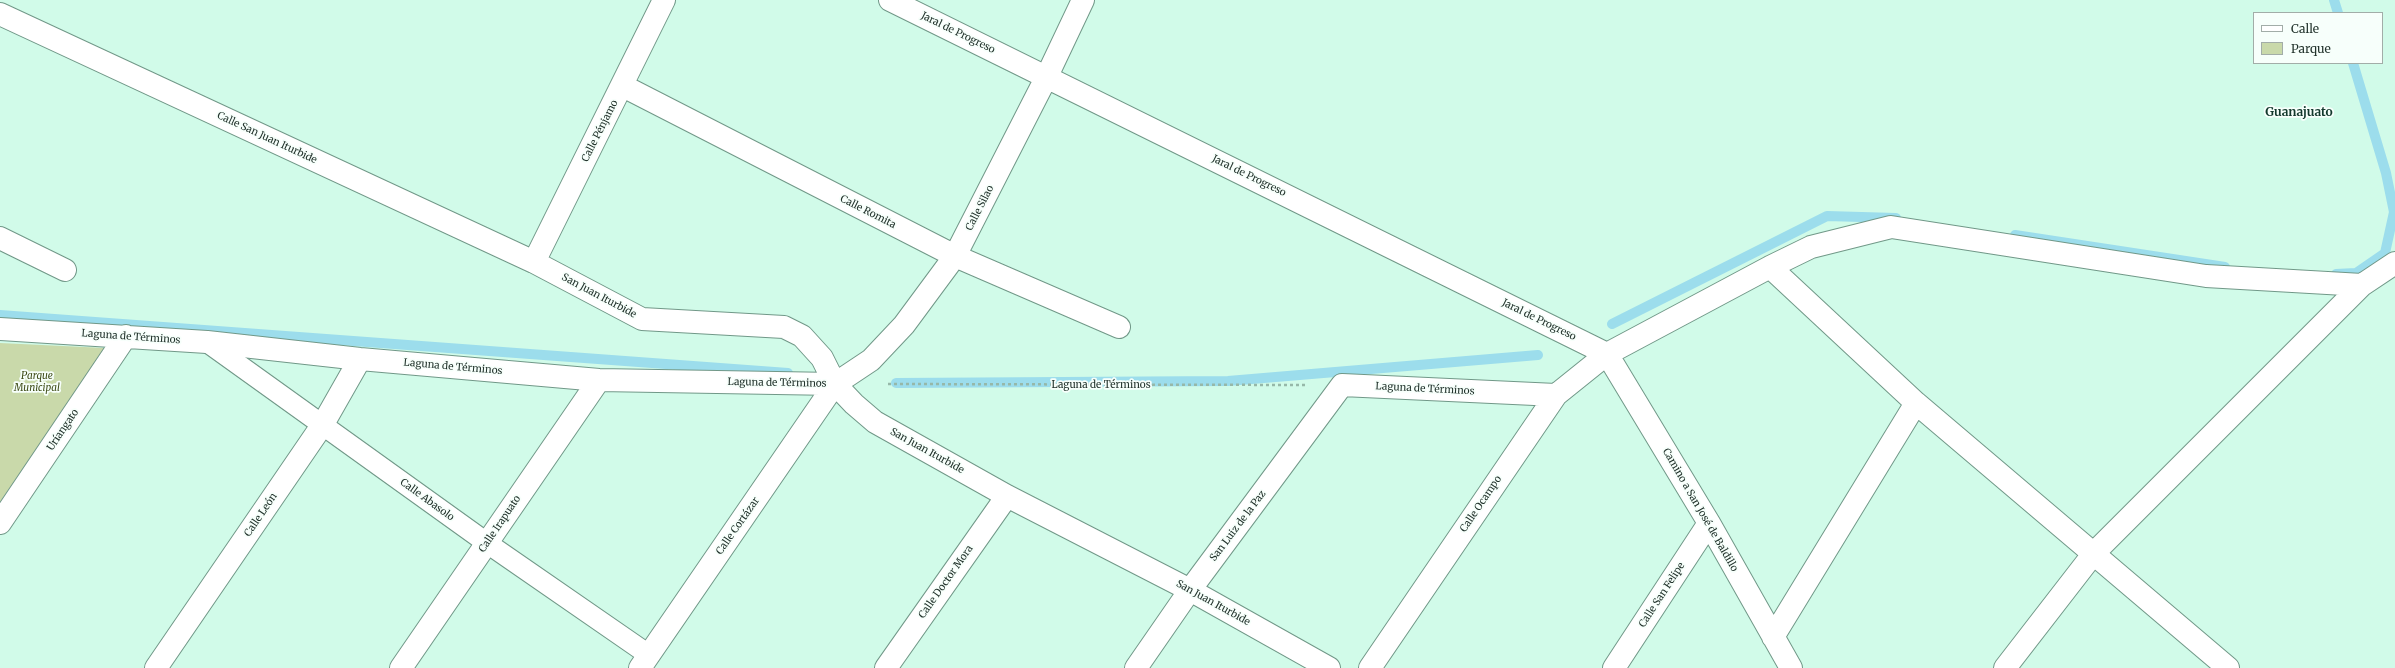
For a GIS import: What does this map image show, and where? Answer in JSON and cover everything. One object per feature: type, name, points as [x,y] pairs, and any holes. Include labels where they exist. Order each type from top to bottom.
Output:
[{"type":"street","name":"Calle Pénjamo","points":[[534,262],[623,86],[664,0]]},
{"type":"street","name":"Jaral de Progreso","points":[[890,0],[1047,76],[1607,354]]},
{"type":"street","name":"Calle Silao","points":[[835,384],[871,360],[904,326],[955,256],[1047,76],[1083,0]]},
{"type":"street","name":"Calle San Juan Iturbide","points":[[5,10],[534,262]]},
{"type":"street","name":"Calle Romita","points":[[623,86],[955,256],[1119,326]]},
{"type":"street","name":"Calle Ocampo","points":[[1370,668],[1556,395],[1607,354],[1770,267],[1811,247],[1891,227],[2206,276],[2362,285]]},
{"type":"street","points":[[0,238],[65,270]]},
{"type":"street","name":"San Juan Iturbide","points":[[534,262],[642,319],[784,326],[802,336],[817,352],[835,384],[854,404],[875,422],[1007,496],[1190,590],[1330,668]]},
{"type":"street","points":[[2005,668],[2094,553],[2362,285],[2395,263]]},
{"type":"street","points":[[1770,267],[1916,403],[2228,668]]},
{"type":"street","name":"Laguna de Términos","points":[[0,329],[207,342],[360,359],[599,380],[835,384]]},
{"type":"street","name":"Uríangato","points":[[0,523],[126,336]]},
{"type":"street","name":"Calle Abasolo","points":[[207,342],[487,543],[644,662]]},
{"type":"street","name":"Camino a San José de Baldillo","points":[[1607,354],[1709,523],[1791,668]]},
{"type":"street","name":"Calle León","points":[[156,668],[323,424],[360,359]]},
{"type":"street","name":"Calle Irapuato","points":[[401,668],[599,380]]},
{"type":"street","name":"Calle Cortázar","points":[[644,662],[835,384]]},
{"type":"street","name":"Laguna de Términos","points":[[1342,386],[1556,395]]},
{"type":"street","name":"San Luiz de la Paz","points":[[1136,668],[1190,590],[1342,386]]},
{"type":"street","points":[[1773,636],[1916,403]]},
{"type":"street","name":"Calle Doctor Mora","points":[[886,668],[1007,496]]},
{"type":"street","name":"Calle San Felipe","points":[[1614,668],[1709,523]]},
{"type":"path","name":"Laguna de Términos","points":[[883,384],[1342,386]]},
{"type":"green space","name":"Parque Municipal","points":[[0,343],[105,348],[0,502]]},
{"type":"waterway","points":[[2334,0],[2338,12]]},
{"type":"waterway","points":[[2336,274],[2356,273],[2385,253],[2394,212],[2386,173],[2353,64]]},
{"type":"waterway","points":[[1612,324],[1827,216],[1896,218]]},
{"type":"waterway","points":[[2015,235],[2225,267]]},
{"type":"waterway","points":[[0,315],[788,373]]},
{"type":"waterway","points":[[896,383],[1228,381],[1538,355]]},
{"type":"district","name":"Guanajuato","points":[[2299,113]]}]
